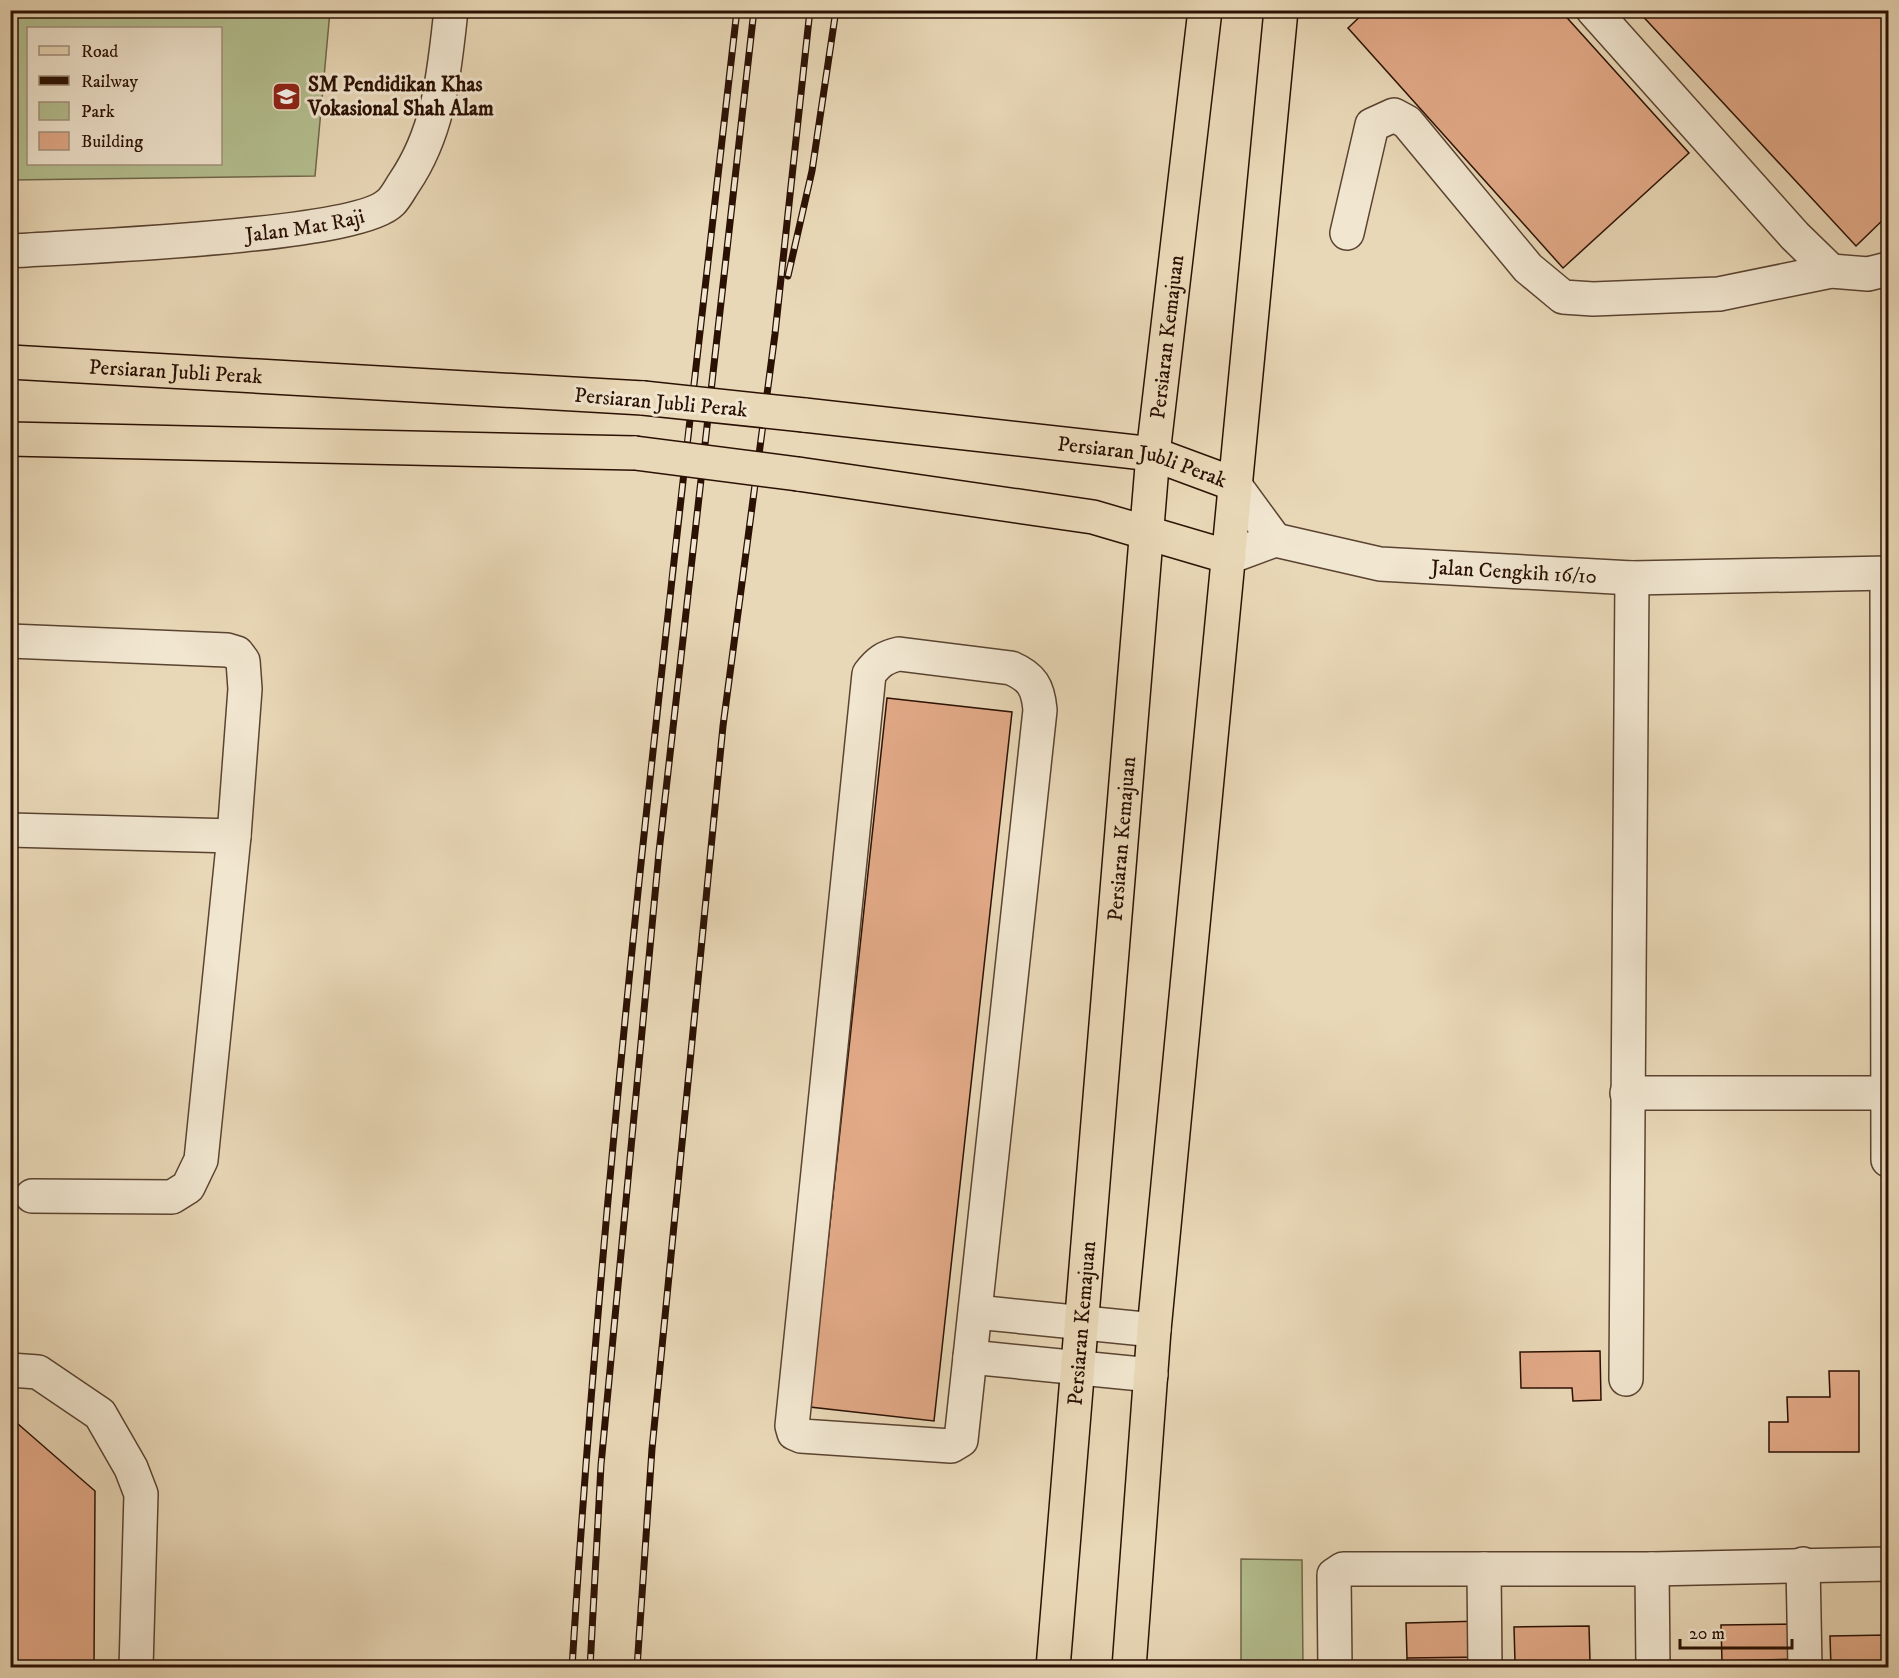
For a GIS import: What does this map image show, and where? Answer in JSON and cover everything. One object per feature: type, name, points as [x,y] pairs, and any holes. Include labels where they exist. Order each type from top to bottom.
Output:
[{"type":"main road","name":"Persiaran Kemajuan","points":[[1053,1668],[1153,454],[1205,10]]},
{"type":"main road","points":[[1129,1668],[1154,1330],[1281,10]]},
{"type":"main road","name":"Persiaran Jubli Perak","points":[[10,362],[643,398],[1153,454],[1234,484]]},
{"type":"main road","points":[[10,439],[635,453],[1093,517],[1229,557]]},
{"type":"street","name":"Jalan Mat Raji","points":[[10,251],[289,230],[343,222],[390,204],[419,162],[441,97],[451,10]]},
{"type":"street","points":[[1593,10],[1794,236],[1831,271]]},
{"type":"street","points":[[1347,233],[1372,125],[1394,115],[1407,122],[1528,268],[1563,297],[1593,299],[1719,294],[1831,271],[1868,274],[1888,269]]},
{"type":"street","name":"Persiaran Jubli Perak","points":[[1234,484],[1275,540]]},
{"type":"street","points":[[1229,557],[1275,540]]},
{"type":"street","name":"Jalan Cengkih 16/10","points":[[1275,540],[1380,564],[1632,578],[1888,573]]},
{"type":"street","points":[[1888,573],[1888,1160]]},
{"type":"street","points":[[1626,1379],[1626,1093],[1632,578]]},
{"type":"street","points":[[10,641],[237,652],[243,661],[245,689],[234,836],[206,1134],[201,1160],[188,1187],[172,1197],[32,1196]]},
{"type":"street","points":[[900,654],[1011,668],[1027,675],[1038,691],[1040,710],[970,1357],[961,1440],[951,1446],[794,1433],[792,1426],[869,674],[888,656],[900,654]]},
{"type":"street","points":[[10,830],[234,836]]},
{"type":"street","points":[[1626,1093],[1888,1093]]},
{"type":"street","points":[[976,1312],[1154,1330]]},
{"type":"street","points":[[970,1357],[1151,1375]]},
{"type":"street","points":[[10,1370],[38,1372],[100,1414],[131,1468],[141,1494],[136,1668]]},
{"type":"street","points":[[1803,1564],[1805,1668]]},
{"type":"street","points":[[1335,1668],[1334,1575],[1343,1569],[1652,1569],[1803,1564],[1888,1564]]},
{"type":"street","points":[[1484,1569],[1485,1668]]},
{"type":"street","points":[[1652,1569],[1653,1668]]},
{"type":"green space","name":"SM Pendidikan Khas Vokasional Shah Alam","points":[[10,11],[330,11],[315,176],[11,180]]},
{"type":"green space","points":[[1241,1559],[1302,1560],[1303,1667],[1155,1667],[1155,1662],[1241,1661]]},
{"type":"building","points":[[1367,10],[1560,10],[1689,153],[1563,268],[1348,28]]},
{"type":"building","points":[[1637,10],[1888,10],[1888,215],[1856,246]]},
{"type":"building","points":[[887,698],[1012,712],[934,1421],[810,1407]]},
{"type":"building","points":[[1600,1351],[1601,1400],[1573,1401],[1572,1388],[1521,1388],[1520,1352]]},
{"type":"building","points":[[1829,1371],[1859,1371],[1859,1452],[1769,1452],[1769,1422],[1788,1422],[1787,1397],[1830,1397]]},
{"type":"building","points":[[10,1417],[95,1491],[94,1668],[10,1668]]},
{"type":"building","points":[[1482,1621],[1482,1657],[1407,1658],[1406,1623]]},
{"type":"building","points":[[1803,1624],[1803,1659],[1722,1661],[1721,1625]]},
{"type":"building","points":[[1589,1626],[1590,1661],[1515,1662],[1514,1627]]},
{"type":"building","points":[[1888,1635],[1888,1668],[1831,1668],[1830,1636]]},
{"type":"building","points":[[1482,1657],[1482,1668],[1407,1668],[1407,1658]]},
{"type":"building","points":[[1803,1659],[1803,1668],[1722,1668],[1722,1661]]},
{"type":"building","points":[[1590,1661],[1590,1668],[1515,1668],[1515,1662]]},
{"type":"railway","points":[[572,1668],[586,1460],[623,1045],[666,631],[737,10]]},
{"type":"railway","points":[[590,1668],[601,1465],[659,852],[754,10]]},
{"type":"railway","points":[[637,1668],[652,1449],[723,726],[775,334],[810,10]]},
{"type":"railway","points":[[788,276],[812,171],[836,10]]},
{"type":"place","name":"SM Pendidikan Khas Vokasional Shah Alam","points":[[287,96]]}]
